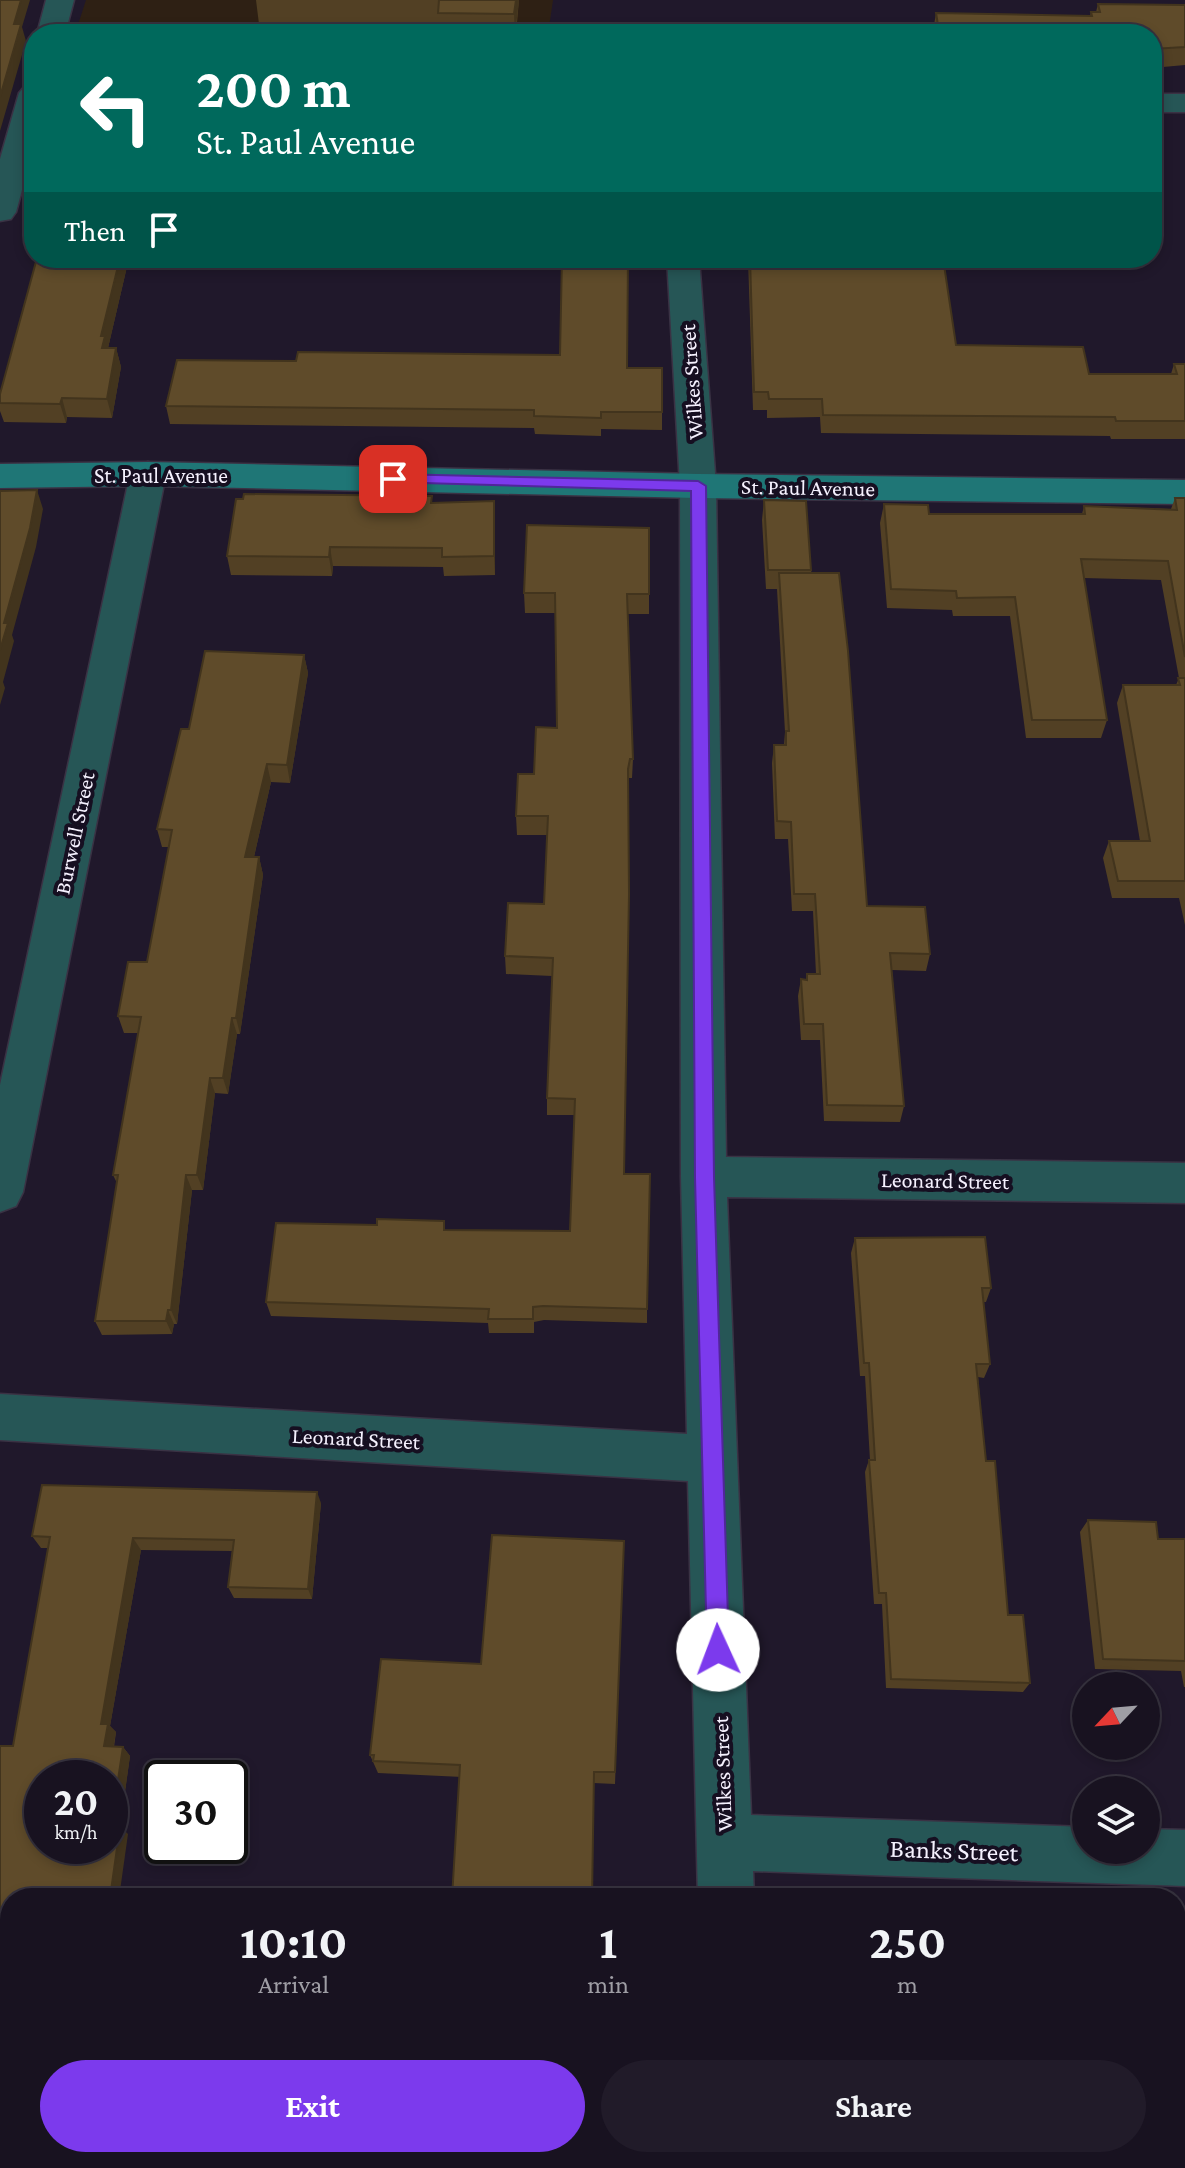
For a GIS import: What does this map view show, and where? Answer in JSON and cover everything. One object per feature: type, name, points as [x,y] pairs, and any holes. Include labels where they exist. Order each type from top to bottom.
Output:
[{"type":"street","points":[[54,24],[60,0]]},
{"type":"street","points":[[0,98],[24,97]]},
{"type":"street","points":[[1162,103],[1185,103]]},
{"type":"street","points":[[0,212],[24,128]]},
{"type":"street","name":"Wilkes Street","points":[[684,268],[698,486],[704,1177],[726,1888]]},
{"type":"street","name":"St. Paul Avenue","points":[[0,476],[148,474],[698,486],[1185,492]]},
{"type":"street","name":"Burwell Street","points":[[0,1192],[148,474]]},
{"type":"street","name":"Leonard Street","points":[[704,1177],[1185,1183]]},
{"type":"street","name":"Leonard Street","points":[[0,1417],[712,1459]]},
{"type":"street","name":"Banks Street","points":[[724,1842],[1185,1858]]},
{"type":"shaded area","points":[[86,0],[553,0],[549,24],[78,24]]},
{"type":"building","points":[[0,0],[21,0],[14,24],[21,24],[0,97]]},
{"type":"building","points":[[439,0],[516,0],[514,14],[438,13]]},
{"type":"building","points":[[1098,4],[1185,5],[1185,47],[1162,48],[1162,24],[938,24],[936,13],[1092,16],[1091,12],[1100,12]]},
{"type":"building","points":[[734,23],[836,24],[734,24]]},
{"type":"building","points":[[34,268],[118,268],[101,336],[105,336],[102,348],[116,348],[107,399],[62,398],[60,404],[0,403]]},
{"type":"building","points":[[562,268],[628,268],[627,368],[662,368],[662,412],[601,412],[601,418],[534,416],[534,410],[166,406],[177,360],[296,361],[298,352],[560,355]]},
{"type":"building","points":[[750,268],[944,268],[956,345],[1083,347],[1089,374],[1177,374],[1174,364],[1185,364],[1185,421],[1116,421],[1115,417],[823,415],[822,399],[769,399],[768,392],[754,392]]},
{"type":"building","points":[[37,490],[4,623],[8,623],[0,650],[0,491]]},
{"type":"building","points":[[244,494],[432,496],[431,503],[494,501],[494,556],[442,557],[442,548],[330,547],[329,557],[227,556],[236,499],[243,499]]},
{"type":"building","points":[[1175,498],[1185,498],[1185,657],[1168,561],[1081,559],[1107,720],[1032,720],[1015,597],[957,598],[956,591],[891,589],[884,504],[928,505],[929,514],[1085,514],[1084,506],[1177,510]]},
{"type":"building","points":[[764,500],[806,501],[811,570],[768,570]]},
{"type":"building","points":[[527,525],[649,528],[649,594],[627,594],[633,759],[630,759],[628,769],[624,1174],[650,1174],[647,1309],[543,1306],[533,1307],[533,1319],[488,1319],[489,1309],[266,1302],[276,1223],[377,1225],[377,1219],[444,1221],[444,1230],[570,1231],[575,1099],[547,1098],[553,958],[505,956],[508,903],[544,904],[548,816],[516,816],[518,774],[534,774],[536,727],[557,728],[555,593],[524,593]]},
{"type":"building","points":[[779,573],[839,573],[848,651],[867,906],[925,907],[930,954],[890,953],[904,1106],[827,1105],[823,1024],[804,1024],[801,979],[807,980],[807,974],[820,974],[815,894],[794,894],[791,822],[777,821],[774,745],[786,745],[786,731],[789,731]]},
{"type":"building","points":[[205,651],[304,655],[287,765],[267,764],[245,857],[259,857],[236,1018],[232,1018],[223,1078],[210,1078],[197,1175],[186,1175],[171,1310],[168,1310],[166,1321],[95,1321],[118,1175],[113,1175],[141,1017],[118,1016],[128,962],[147,962],[172,830],[157,829],[181,729],[189,729]]},
{"type":"building","points":[[1178,678],[1185,678],[1185,881],[1118,881],[1109,841],[1150,841],[1123,685],[1180,685]]},
{"type":"building","points":[[985,1237],[991,1288],[982,1288],[990,1364],[976,1364],[986,1461],[995,1461],[1008,1615],[1023,1615],[1030,1683],[891,1679],[886,1593],[879,1593],[869,1460],[875,1460],[869,1363],[864,1363],[855,1238]]},
{"type":"building","points":[[42,1485],[317,1492],[308,1589],[228,1587],[234,1540],[133,1538],[101,1724],[108,1724],[104,1746],[123,1747],[121,1760],[24,1760],[24,1864],[115,1864],[111,1888],[0,1888],[0,1746],[13,1746],[50,1537],[32,1536]]},
{"type":"building","points":[[1088,1520],[1156,1522],[1158,1539],[1185,1539],[1185,1661],[1103,1659]]},
{"type":"building","points":[[492,1535],[624,1541],[615,1772],[594,1772],[592,1888],[453,1888],[460,1765],[373,1761],[374,1755],[370,1755],[381,1659],[481,1664]]},
{"type":"route","points":[[393,479],[698,486],[704,1177],[718,1650]]}]
